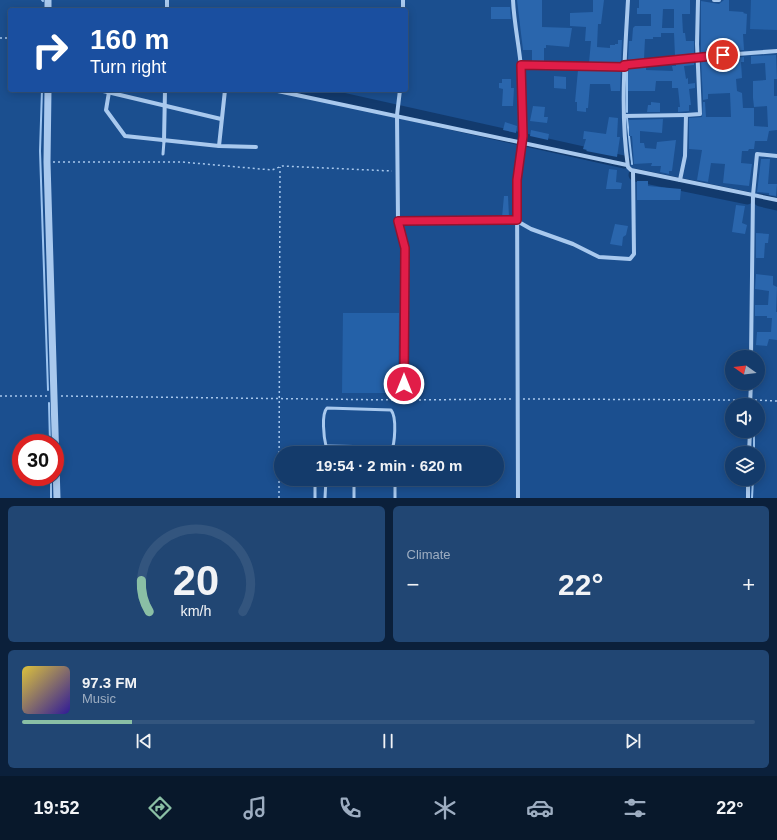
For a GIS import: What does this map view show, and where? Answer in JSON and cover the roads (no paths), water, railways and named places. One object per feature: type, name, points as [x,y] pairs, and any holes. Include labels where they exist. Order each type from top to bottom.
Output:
[{"type":"street","points":[[513,0],[514,18],[521,65],[523,136],[517,180],[516,399],[518,498]]},
{"type":"street","points":[[627,165],[624,116],[628,0]]},
{"type":"street","points":[[624,116],[686,116],[700,114],[697,57],[698,0]]},
{"type":"street","points":[[714,0],[719,0]]},
{"type":"street","points":[[521,65],[625,66],[697,57],[777,51]]},
{"type":"street","points":[[48,92],[47,162],[57,498]]},
{"type":"street","points":[[221,119],[164,104],[109,92],[106,110],[125,136],[219,146],[256,147]]},
{"type":"street","points":[[164,140],[165,92]]},
{"type":"street","points":[[219,146],[225,92]]},
{"type":"street","points":[[284,92],[398,112],[522,142],[627,165],[633,171],[777,200]]},
{"type":"street","points":[[400,92],[397,172],[398,221],[405,248],[404,400]]},
{"type":"street","points":[[680,180],[685,156],[686,116]]},
{"type":"street","points":[[751,350],[753,195],[757,154],[777,156]]},
{"type":"street","points":[[398,221],[517,221],[531,229],[573,244],[599,257],[630,259],[634,254],[633,171]]},
{"type":"street","points":[[748,486],[748,498]]},
{"type":"lane","points":[[163,154],[164,140]]},
{"type":"lane","points":[[326,446],[324,436],[324,412],[327,408],[392,410],[394,415],[394,446]]},
{"type":"lane","points":[[315,486],[315,498]]},
{"type":"lane","points":[[325,498],[326,486]]},
{"type":"lane","points":[[354,486],[354,498]]},
{"type":"lane","points":[[394,498],[395,486]]},
{"type":"waterway","points":[[627,66],[627,112]]},
{"type":"waterway","points":[[42,92],[40,151],[48,390]]},
{"type":"waterway","points":[[311,92],[624,162]]},
{"type":"waterway","points":[[627,118],[632,164]]},
{"type":"waterway","points":[[635,175],[747,198]]},
{"type":"waterway","points":[[760,200],[777,204]]},
{"type":"waterway","points":[[49,403],[50,434]]},
{"type":"waterway","points":[[754,438],[754,446]]},
{"type":"waterway","points":[[51,486],[51,498]]},
{"type":"waterway","points":[[752,498],[753,486]]}]
